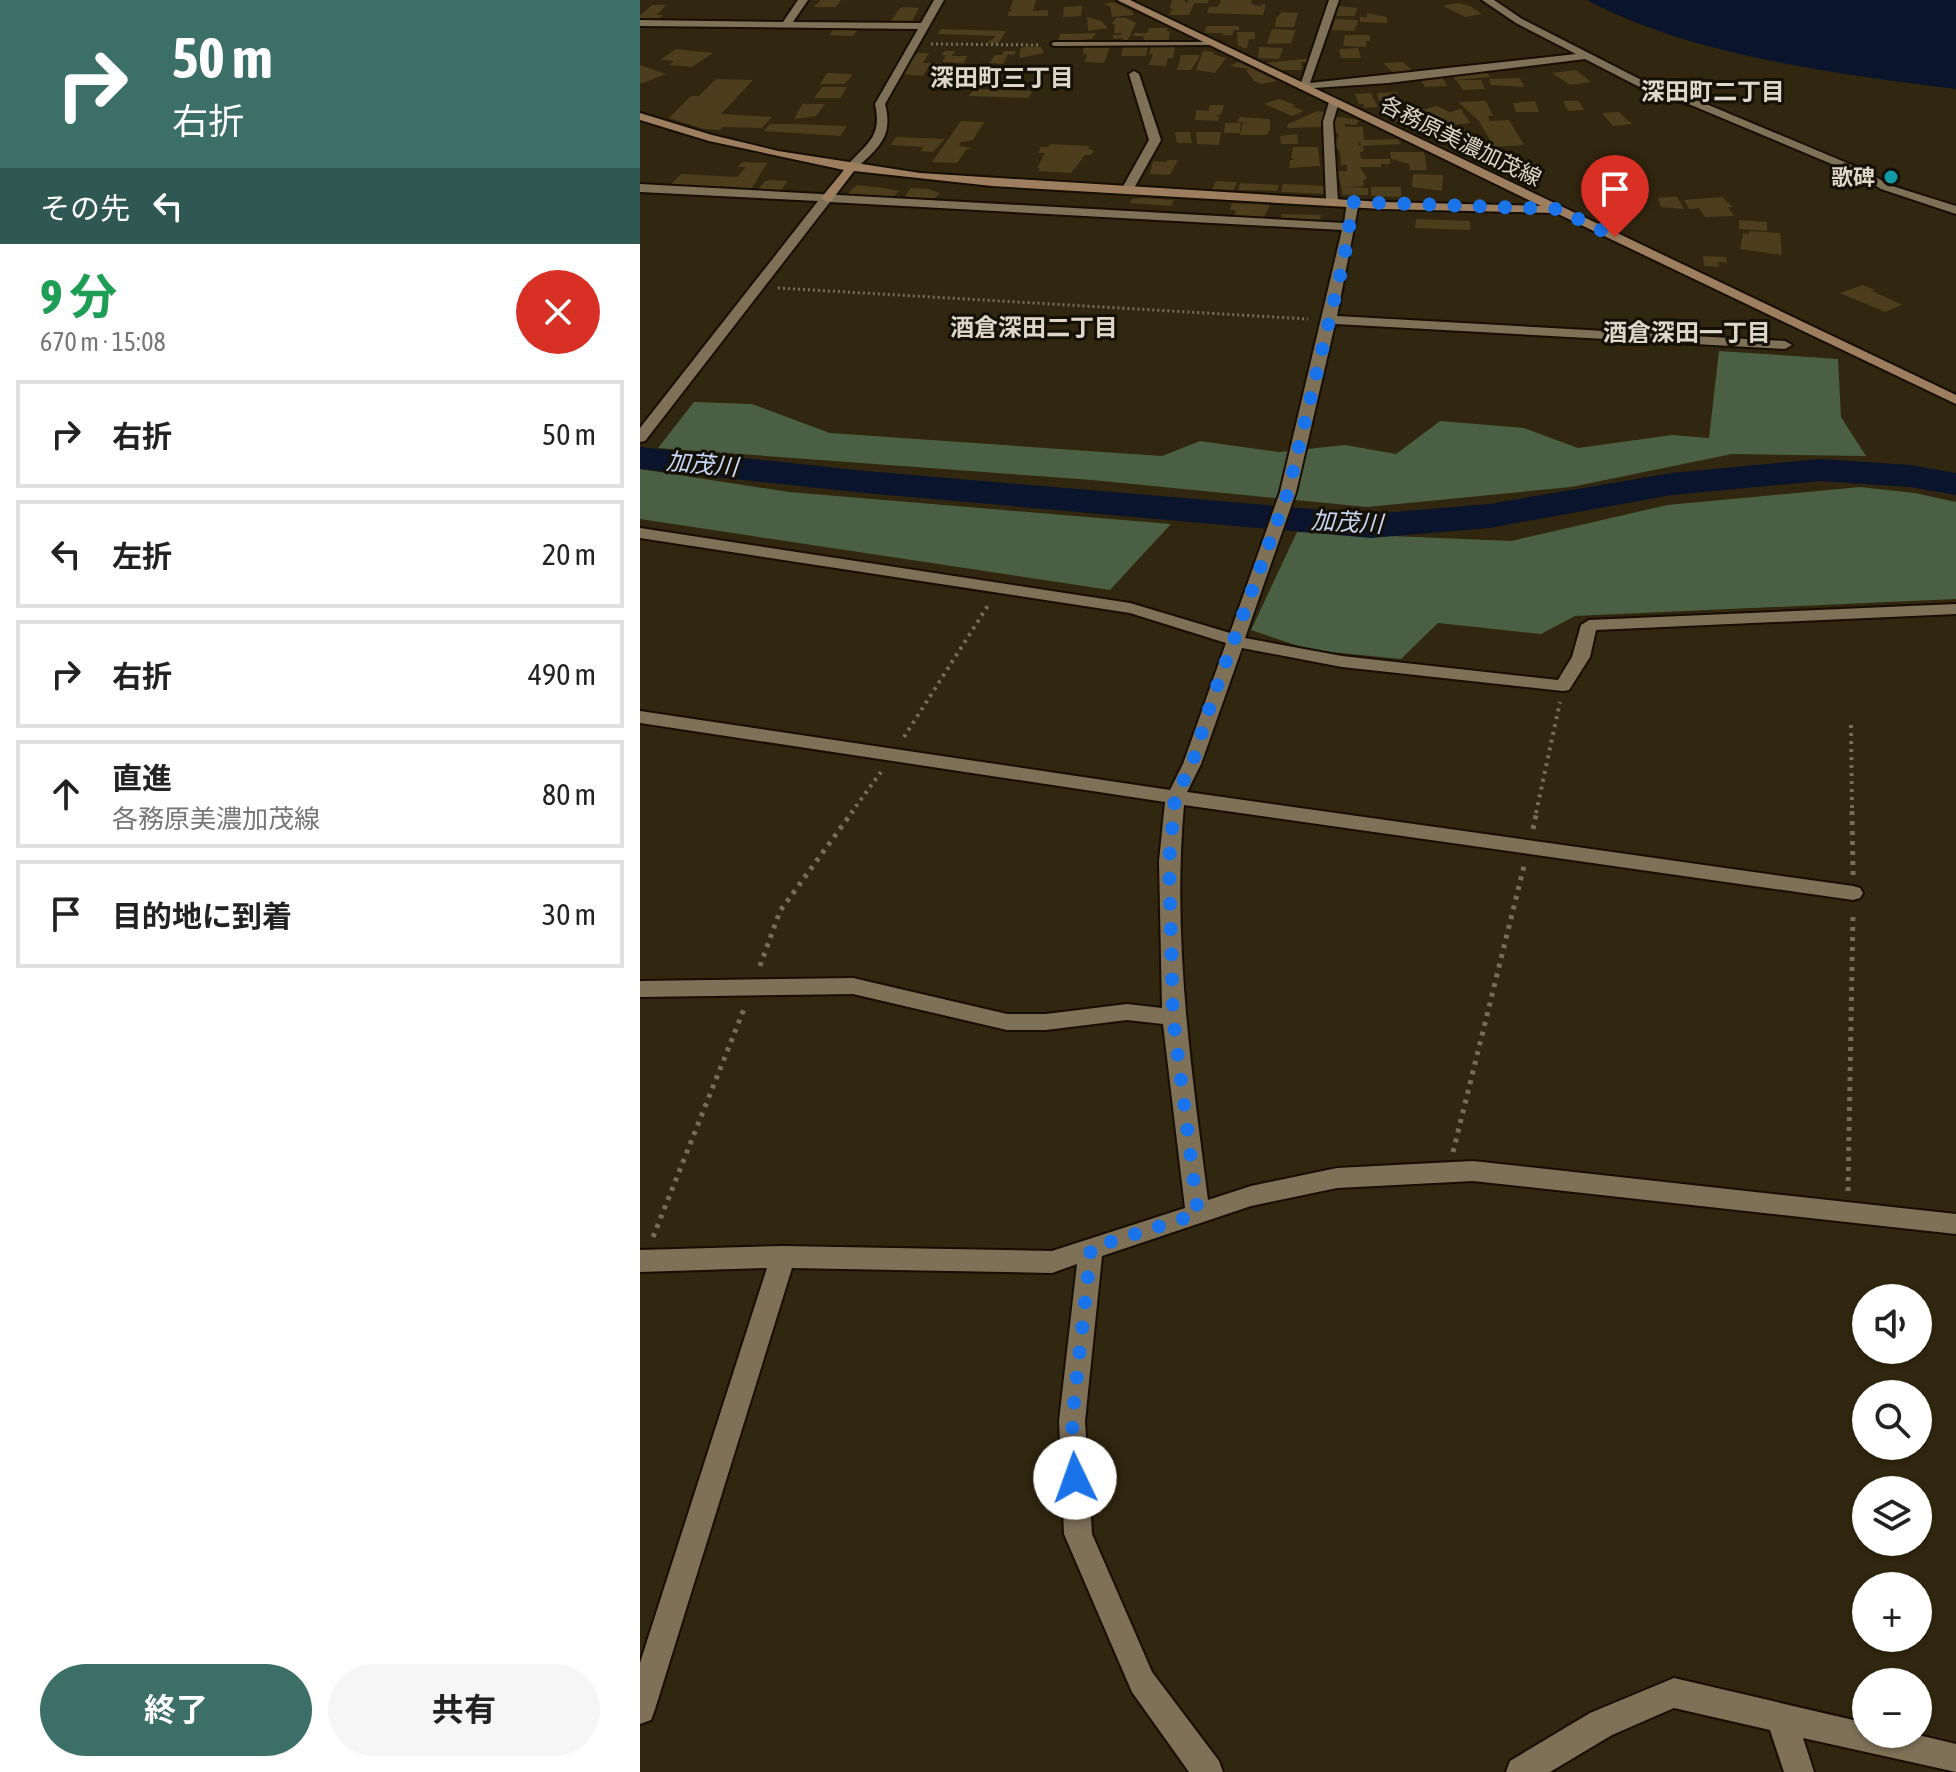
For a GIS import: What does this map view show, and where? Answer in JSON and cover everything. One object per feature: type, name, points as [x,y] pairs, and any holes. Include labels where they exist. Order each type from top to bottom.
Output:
[{"type":"main road","name":"各務原美濃加茂線","points":[[1122,0],[1956,400]]},
{"type":"main road","points":[[640,116],[752,150],[923,177],[1332,201],[1558,209]]},
{"type":"main road","points":[[827,198],[851,168]]},
{"type":"street","points":[[788,22],[803,0]]},
{"type":"street","points":[[851,168],[879,139],[884,121],[880,104],[939,0]]},
{"type":"street","points":[[1334,0],[1303,87],[1418,77],[1585,56]]},
{"type":"street","points":[[1487,0],[1519,21],[1657,92],[1695,103],[1862,173],[1885,187],[1956,210]]},
{"type":"street","points":[[640,23],[788,22],[923,26]]},
{"type":"street","points":[[1127,190],[1155,140],[1134,74]]},
{"type":"street","points":[[1332,201],[1328,122],[1334,102]]},
{"type":"street","points":[[640,188],[1349,227]]},
{"type":"street","points":[[640,438],[827,198]]},
{"type":"street","points":[[1198,1214],[1173,1017],[1169,861],[1175,798],[1192,764],[1288,492],[1353,202]]},
{"type":"street","points":[[1328,320],[1785,345]]},
{"type":"street","points":[[640,533],[1136,609],[1266,649],[1365,666],[1470,674],[1563,686],[1581,657],[1589,625],[1956,609]]},
{"type":"street","points":[[640,717],[892,757],[1853,893]]},
{"type":"street","points":[[640,989],[853,986],[1007,1022],[1046,1022],[1127,1012],[1173,1017]]},
{"type":"street","points":[[640,1261],[783,1257],[1052,1262],[1251,1196],[1337,1178],[1473,1171],[1956,1224]]},
{"type":"street","points":[[1091,1248],[1072,1421],[1078,1534],[1142,1682],[1208,1772]]},
{"type":"street","points":[[640,1709],[783,1257]]},
{"type":"street","points":[[1521,1772],[1601,1724],[1674,1693],[1956,1759]]},
{"type":"street","points":[[1781,1718],[1799,1772]]},
{"type":"lane","points":[[1054,44],[1209,44]]},
{"type":"path","points":[[914,43],[1054,44]]},
{"type":"path","points":[[756,287],[1328,320]]},
{"type":"path","points":[[892,757],[1000,586]]},
{"type":"path","points":[[1448,1172],[1529,845],[1563,686]]},
{"type":"path","points":[[1847,1212],[1853,893],[1851,725]]},
{"type":"green space","points":[[1719,351],[1838,359],[1841,417],[1866,456],[1732,454],[1571,487],[1367,507],[1092,480],[658,448],[694,402],[752,404],[830,433],[1162,456],[1200,441],[1279,452],[1345,445],[1396,454],[1440,421],[1524,428],[1578,448],[1672,435],[1709,438]]},
{"type":"green space","points":[[640,469],[789,492],[1171,524],[1110,590],[640,519]]},
{"type":"green space","points":[[1860,487],[1915,493],[1956,502],[1956,599],[1575,616],[1541,634],[1438,623],[1401,659],[1310,650],[1251,630],[1297,532],[1511,541],[1667,505]]},
{"type":"water","points":[[1587,0],[1956,0],[1956,89],[1815,69],[1719,49],[1628,19]]},
{"type":"building","points":[[821,0],[841,0],[836,7],[813,7]]},
{"type":"building","points":[[1013,0],[1036,0],[1033,11],[1048,10],[1048,16],[1008,16],[1009,11],[1013,11],[1010,9]]},
{"type":"building","points":[[1172,0],[1184,0],[1187,4],[1188,0],[1209,0],[1208,3],[1194,3],[1189,15],[1169,15],[1171,10],[1175,10],[1170,8]]},
{"type":"building","points":[[1221,0],[1252,0],[1251,4],[1259,6],[1266,3],[1263,15],[1207,13],[1209,7],[1218,7]]},
{"type":"building","points":[[1113,2],[1134,15],[1112,17],[1110,6],[1104,4]]},
{"type":"building","points":[[1458,3],[1482,14],[1465,17],[1443,6]]},
{"type":"building","points":[[652,5],[666,5],[657,15],[663,15],[657,21],[640,20],[640,15]]},
{"type":"building","points":[[1082,6],[1081,16],[1063,17],[1064,7]]},
{"type":"building","points":[[1339,6],[1357,8],[1355,16],[1336,16]]},
{"type":"building","points":[[900,8],[919,8],[911,23],[890,22]]},
{"type":"building","points":[[1282,12],[1298,13],[1294,27],[1275,27],[1276,18]]},
{"type":"building","points":[[1367,13],[1387,17],[1387,23],[1360,22],[1360,17],[1367,17]]},
{"type":"building","points":[[1087,17],[1101,21],[1108,28],[1088,31]]},
{"type":"building","points":[[1116,18],[1126,18],[1136,23],[1126,44],[1122,44],[1123,38],[1113,39],[1113,35],[1121,35],[1114,33],[1115,24],[1111,24]]},
{"type":"building","points":[[1335,19],[1358,22],[1354,31],[1332,30]]},
{"type":"building","points":[[836,26],[857,27],[854,31],[857,31],[853,36],[829,35]]},
{"type":"building","points":[[1206,26],[1239,26],[1239,30],[1233,30],[1233,35],[1205,33]]},
{"type":"building","points":[[1149,28],[1167,28],[1170,31],[1168,44],[1145,44],[1143,36],[1133,36],[1134,33],[1147,33]]},
{"type":"building","points":[[941,29],[1006,31],[998,44],[987,43],[996,36],[938,34]]},
{"type":"building","points":[[1272,29],[1296,30],[1291,43],[1267,44]]},
{"type":"building","points":[[1237,32],[1255,32],[1255,39],[1249,39],[1247,48],[1242,48],[1238,46]]},
{"type":"building","points":[[1096,33],[1092,39],[1058,42],[1060,34]]},
{"type":"building","points":[[1345,35],[1370,35],[1370,41],[1366,41],[1366,47],[1343,46]]},
{"type":"building","points":[[1023,47],[1041,47],[1044,53],[1020,58]]},
{"type":"building","points":[[1084,47],[1110,47],[1104,63],[1085,62],[1087,54],[1083,54]]},
{"type":"building","points":[[1123,47],[1148,47],[1146,56],[1121,56]]},
{"type":"building","points":[[1151,47],[1175,47],[1173,58],[1168,58],[1166,66],[1149,65],[1153,54],[1149,54]]},
{"type":"building","points":[[1259,47],[1283,49],[1279,59],[1258,58]]},
{"type":"building","points":[[1358,48],[1361,58],[1341,58],[1339,49]]},
{"type":"building","points":[[676,49],[713,53],[692,67],[669,65],[674,61],[660,60]]},
{"type":"building","points":[[944,51],[955,51],[952,56],[967,56],[964,63],[942,62],[946,55],[941,55]]},
{"type":"building","points":[[1004,51],[1016,51],[1014,55],[1008,54],[1003,64],[990,63],[995,55],[1002,55]]},
{"type":"building","points":[[1203,51],[1226,58],[1215,73],[1196,70]]},
{"type":"building","points":[[917,53],[929,53],[923,63],[942,63],[940,67],[929,66],[923,76],[903,74]]},
{"type":"building","points":[[1181,55],[1200,56],[1191,70],[1177,70]]},
{"type":"building","points":[[1312,58],[1313,62],[1301,62],[1302,70],[1282,70],[1266,63]]},
{"type":"building","points":[[1238,62],[1277,81],[1262,84],[1254,81],[1246,70],[1250,69],[1230,66]]},
{"type":"building","points":[[1403,62],[1415,73],[1396,75],[1383,63]]},
{"type":"building","points":[[640,65],[666,74],[640,84]]},
{"type":"building","points":[[1576,70],[1591,82],[1570,85],[1552,73]]},
{"type":"building","points":[[1486,71],[1490,77],[1455,80],[1452,75]]},
{"type":"building","points":[[827,73],[852,76],[844,84],[820,84]]},
{"type":"building","points":[[1442,76],[1447,86],[1425,87],[1421,80]]},
{"type":"building","points":[[1520,78],[1524,87],[1491,85],[1489,79]]},
{"type":"building","points":[[716,79],[753,80],[721,114],[772,117],[762,128],[723,127],[720,130],[704,129],[669,118],[691,96],[699,96]]},
{"type":"building","points":[[1456,80],[1481,80],[1485,89],[1463,90]]},
{"type":"building","points":[[822,87],[847,87],[840,98],[814,98]]},
{"type":"building","points":[[974,89],[1033,91],[1028,98],[969,96]]},
{"type":"building","points":[[1397,92],[1401,107],[1380,107],[1377,93]]},
{"type":"building","points":[[1371,93],[1378,107],[1364,108],[1355,94]]},
{"type":"building","points":[[1279,99],[1304,111],[1292,116],[1264,104]]},
{"type":"building","points":[[1486,101],[1493,116],[1488,116],[1490,121],[1509,120],[1524,145],[1494,147],[1479,121],[1458,102]]},
{"type":"building","points":[[1535,101],[1539,112],[1516,112],[1513,103]]},
{"type":"building","points":[[1563,101],[1579,101],[1584,110],[1568,111]]},
{"type":"building","points":[[803,103],[825,104],[816,116],[794,119]]},
{"type":"building","points":[[1210,105],[1224,105],[1221,114],[1215,116],[1220,117],[1218,121],[1195,120],[1196,110],[1208,111]]},
{"type":"building","points":[[1437,106],[1450,112],[1464,111],[1471,123],[1451,125],[1438,119],[1409,128],[1382,115],[1391,112],[1399,116]]},
{"type":"building","points":[[1317,111],[1325,112],[1322,127],[1287,128],[1288,124]]},
{"type":"building","points":[[1619,112],[1633,124],[1613,126],[1602,113]]},
{"type":"building","points":[[1333,116],[1359,120],[1356,125],[1345,124],[1345,127],[1363,127],[1364,140],[1398,139],[1401,144],[1361,146],[1364,151],[1360,152],[1361,159],[1390,159],[1390,164],[1381,164],[1381,167],[1360,167],[1367,178],[1363,181],[1364,186],[1348,187],[1368,188],[1368,195],[1343,195],[1338,171],[1347,171],[1347,165],[1341,165],[1340,152],[1335,145],[1339,133],[1331,133]]},
{"type":"building","points":[[1240,117],[1270,119],[1270,130],[1267,135],[1240,135],[1243,123],[1252,123],[1237,122]]},
{"type":"building","points":[[961,121],[984,122],[973,140],[961,142],[959,146],[972,148],[966,150],[957,163],[932,162]]},
{"type":"building","points":[[1225,123],[1241,123],[1240,133],[1224,133]]},
{"type":"building","points":[[770,124],[847,126],[840,136],[764,131]]},
{"type":"building","points":[[1175,132],[1190,132],[1192,143],[1177,143]]},
{"type":"building","points":[[1196,132],[1221,132],[1219,145],[1197,144]]},
{"type":"building","points":[[1297,134],[1298,144],[1281,144],[1280,136]]},
{"type":"building","points":[[896,137],[945,139],[933,152],[920,151],[923,147],[890,145]]},
{"type":"building","points":[[1050,144],[1090,146],[1088,149],[1094,150],[1091,155],[1085,155],[1071,173],[1038,171],[1045,153],[1038,153],[1041,147]]},
{"type":"building","points":[[1293,147],[1318,147],[1320,166],[1289,168],[1290,160],[1294,160],[1291,158]]},
{"type":"building","points":[[1390,152],[1424,152],[1427,170],[1410,170],[1409,164],[1391,159]]},
{"type":"building","points":[[1178,160],[1170,175],[1150,174],[1153,161]]},
{"type":"building","points":[[742,162],[767,163],[750,191],[669,186],[681,174],[737,177],[746,167],[738,167]]},
{"type":"building","points":[[1413,174],[1443,175],[1442,191],[1412,187]]},
{"type":"building","points":[[765,181],[788,181],[779,193],[756,192]]},
{"type":"building","points":[[1216,181],[1237,182],[1234,190],[1212,189]]},
{"type":"building","points":[[1240,183],[1279,185],[1277,191],[1238,190]]},
{"type":"building","points":[[1283,184],[1326,186],[1325,194],[1281,192]]},
{"type":"building","points":[[857,185],[899,191],[891,199],[847,194]]},
{"type":"building","points":[[1371,187],[1401,187],[1401,197],[1371,196]]},
{"type":"building","points":[[911,188],[940,193],[931,201],[908,199],[905,195]]},
{"type":"building","points":[[1677,197],[1684,209],[1661,207],[1658,198]]},
{"type":"building","points":[[1722,197],[1733,207],[1728,207],[1734,216],[1705,217],[1699,208],[1689,209],[1684,200]]},
{"type":"building","points":[[1132,199],[1174,200],[1171,206],[1130,203]]},
{"type":"building","points":[[1232,203],[1270,205],[1263,219],[1233,218],[1236,210],[1230,210]]},
{"type":"building","points":[[1282,214],[1321,215],[1319,223],[1290,222],[1291,218],[1281,218]]},
{"type":"building","points":[[1416,219],[1470,221],[1470,230],[1415,228]]},
{"type":"building","points":[[1739,220],[1767,222],[1767,231],[1739,229]]},
{"type":"building","points":[[1749,231],[1780,233],[1782,255],[1740,249],[1743,233],[1749,234]]},
{"type":"building","points":[[1703,256],[1726,257],[1727,263],[1718,262],[1719,267],[1704,266]]},
{"type":"building","points":[[1863,285],[1902,305],[1885,312],[1840,293]]},
{"type":"waterway","name":"加茂川","points":[[640,458],[865,482],[1371,526],[1489,516],[1672,484],[1821,470],[1910,476],[1956,484]]},
{"type":"place","name":"歌碑","points":[[1891,177]]},
{"type":"district","name":"深田町三丁目","points":[[1002,77]]},
{"type":"district","name":"深田町二丁目","points":[[1713,91]]},
{"type":"district","name":"酒倉深田二丁目","points":[[1034,327]]},
{"type":"district","name":"酒倉深田一丁目","points":[[1687,332]]},
{"type":"route","points":[[1075,1478],[1072,1421],[1091,1248],[1198,1214],[1173,1017],[1169,861],[1175,798],[1192,764],[1212,700],[1288,492],[1344,259],[1353,202],[1558,209],[1615,237]]}]
